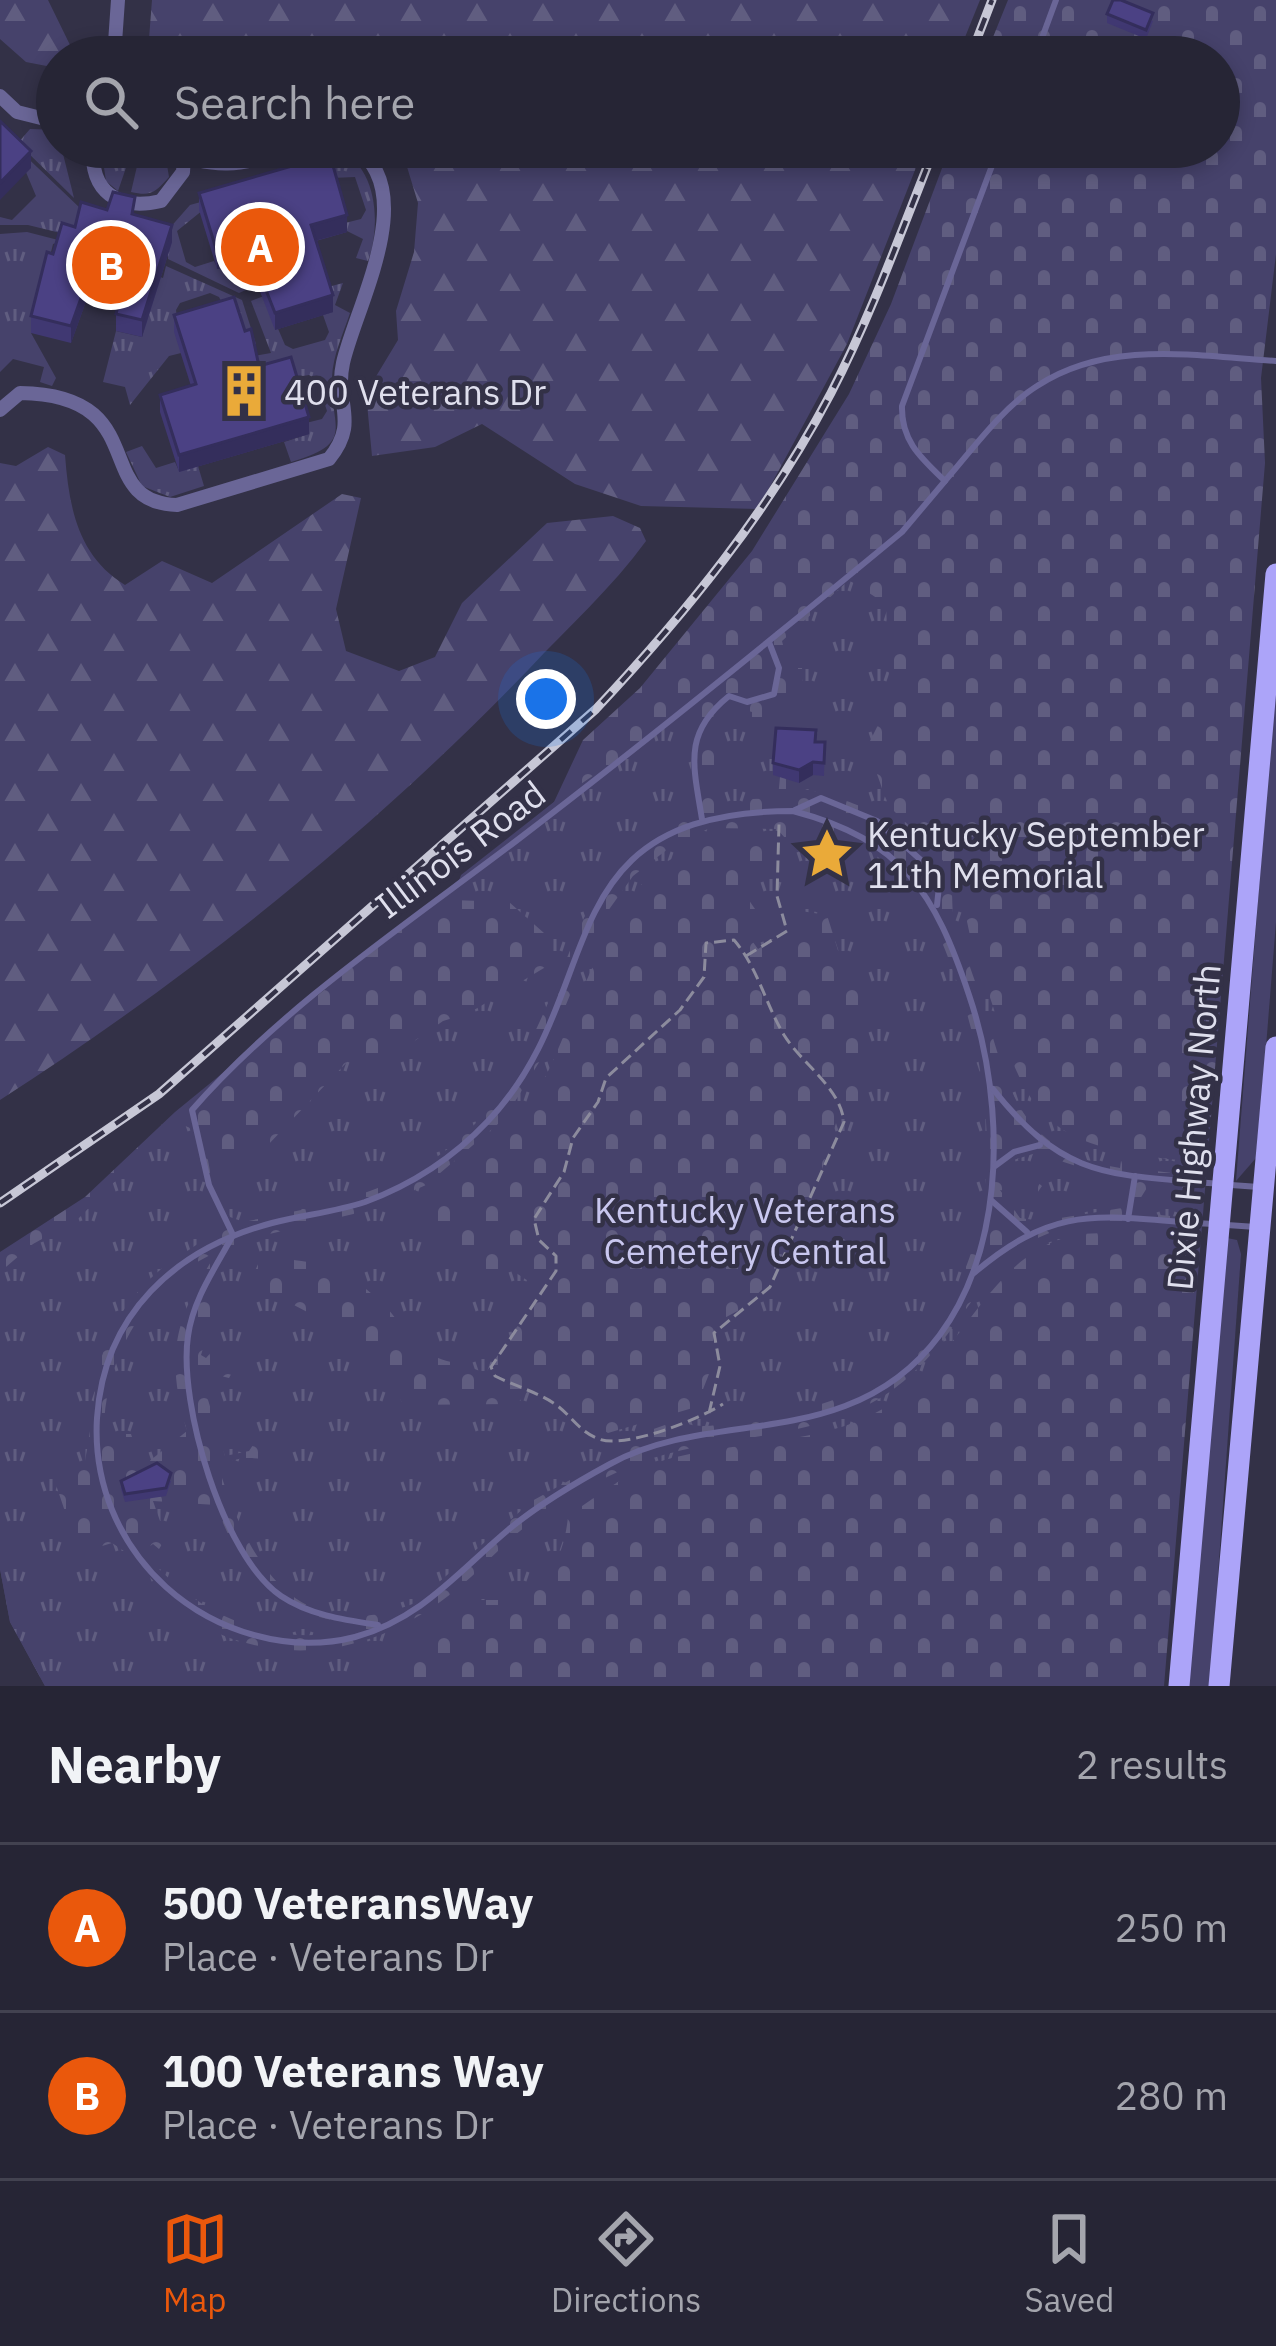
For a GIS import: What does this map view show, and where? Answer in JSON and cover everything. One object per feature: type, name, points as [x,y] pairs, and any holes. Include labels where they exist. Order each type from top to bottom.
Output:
[{"type":"highway","name":"Dixie Highway North","points":[[1178,1686],[1276,574]]},
{"type":"highway","name":"Dixie Highway North","points":[[1219,1686],[1276,1047]]},
{"type":"street","points":[[115,36],[118,0]]},
{"type":"street","points":[[0,96],[17,112],[36,117]]},
{"type":"street","points":[[95,168],[96,185],[106,195],[137,205],[161,201],[183,168]]},
{"type":"street","points":[[0,410],[20,393],[48,393],[97,414],[111,429],[133,490],[154,504],[177,505],[329,459],[344,440],[344,361],[384,244],[375,175],[370,168]]},
{"type":"lane","points":[[1042,36],[1056,0]]},
{"type":"lane","points":[[945,481],[914,451],[902,425],[902,406],[991,168]]},
{"type":"lane","name":"Illinois Road","points":[[233,1235],[209,1185],[192,1110],[216,1082],[373,949],[769,642],[902,532],[1036,386],[1087,364],[1145,354],[1276,361]]},
{"type":"lane","points":[[701,819],[694,745],[701,718],[729,696],[747,702],[774,694],[779,668],[769,642]]},
{"type":"lane","points":[[793,812],[821,798],[858,811],[900,837],[940,877],[937,908]]},
{"type":"lane","points":[[774,812],[793,812],[877,845],[904,866],[937,908],[980,1025],[993,1089],[992,1201],[971,1276],[935,1339],[876,1391],[803,1417],[631,1452],[544,1504],[432,1601],[351,1638],[284,1642],[228,1626],[178,1597],[147,1569],[108,1504],[96,1433],[112,1349],[144,1295],[192,1252],[233,1235],[361,1203],[433,1168],[484,1125],[537,1049],[587,921],[638,857],[701,819],[774,812]]},
{"type":"lane","points":[[993,1089],[1042,1144],[1083,1166],[1135,1176],[1263,1187]]},
{"type":"lane","points":[[995,1166],[1014,1152],[1042,1144]]},
{"type":"lane","points":[[1128,1219],[1135,1176]]},
{"type":"lane","points":[[992,1201],[1027,1232]]},
{"type":"lane","points":[[971,1276],[1027,1232],[1073,1218],[1258,1227]]},
{"type":"lane","points":[[233,1235],[200,1295],[185,1366],[209,1468],[241,1553],[268,1586],[302,1607],[383,1626]]},
{"type":"path","points":[[746,956],[787,931],[777,896],[782,832],[774,812]]},
{"type":"path","points":[[709,1413],[720,1366],[714,1333],[770,1287],[844,1122],[842,1107],[786,1037],[734,940],[706,943],[708,968],[692,994],[632,1059],[606,1078],[598,1102],[572,1138],[564,1172],[534,1219],[539,1240],[556,1256],[556,1271],[491,1367],[495,1376],[558,1406],[573,1424],[602,1441],[632,1439],[709,1413],[723,1404]]},
{"type":"green space","points":[[0,0],[48,0],[66,36],[36,36],[36,64],[26,62],[0,39]]},
{"type":"green space","points":[[152,0],[980,0],[965,36],[149,36]]},
{"type":"green space","name":"Kentucky Veterans Cemetery Central","points":[[1008,0],[1276,0],[1276,254],[1261,378],[1265,463],[1164,1686],[45,1686],[10,1622],[0,1569],[0,1252],[85,1197],[175,1112],[554,802],[583,740],[640,688],[752,551],[849,394],[891,304],[942,168],[1240,168],[1240,36],[993,36]]},
{"type":"green space","points":[[30,129],[36,129],[36,161],[18,143]]},
{"type":"green space","points":[[15,146],[81,209],[77,237],[28,225],[0,225],[0,217],[12,220],[36,196]]},
{"type":"green space","points":[[43,168],[66,168],[74,198]]},
{"type":"green space","points":[[104,168],[126,168],[118,191],[106,181]]},
{"type":"green space","points":[[137,168],[168,168],[169,177],[152,192],[131,192]]},
{"type":"green space","points":[[304,168],[361,168],[375,212],[368,261],[356,258],[363,239],[347,231],[345,223],[361,219],[366,210],[355,177],[306,179]]},
{"type":"green space","points":[[407,168],[916,168],[847,344],[758,509],[641,506],[575,484],[482,424],[435,447],[372,456],[366,393],[398,340],[396,311],[414,252],[418,203]]},
{"type":"green space","points":[[219,197],[177,231],[186,262],[195,267],[214,261],[218,269],[248,261],[255,286],[239,293],[168,259],[168,230],[190,205]]},
{"type":"green space","points":[[27,232],[62,241],[53,244],[31,333],[56,378],[52,386],[40,382],[44,367],[13,359],[0,372],[0,234]]},
{"type":"green space","points":[[166,266],[242,300],[256,344],[245,348],[219,297],[210,293],[180,303],[176,310],[181,353],[169,356],[130,405],[125,387],[103,382],[116,331],[142,337],[157,276],[163,278]]},
{"type":"green space","points":[[343,283],[335,305],[350,313],[333,369],[336,431],[325,448],[291,462],[284,442],[309,434],[306,423],[322,419],[327,411],[317,380],[309,375],[259,383],[254,356],[271,353],[251,301],[264,296],[285,345],[293,349],[325,340],[329,332],[323,315],[333,312],[328,287]]},
{"type":"green space","points":[[142,446],[156,468],[175,462],[179,471],[198,466],[204,486],[170,497],[142,486],[126,452]]},
{"type":"green space","points":[[48,447],[65,455],[73,512],[86,545],[125,585],[162,561],[212,583],[342,494],[361,498],[336,609],[346,651],[399,671],[435,657],[462,603],[547,523],[613,516],[640,528],[646,541],[604,591],[468,730],[342,845],[210,953],[0,1100],[0,463],[16,466]]},
{"type":"green space","points":[[849,580],[886,604],[890,701],[863,755],[893,810],[934,850],[954,878],[976,957],[1021,1081],[1060,1128],[1091,1143],[1133,1154],[1189,1161],[1194,1169],[1190,1175],[1138,1169],[1136,1157],[1135,1162],[1121,1161],[1120,1168],[1086,1160],[1039,1132],[1024,1114],[1002,1066],[955,921],[948,877],[920,842],[882,816],[795,787],[799,779],[813,779],[825,756],[780,777],[778,798],[752,799],[733,808],[713,800],[707,775],[719,773],[719,747],[707,742],[714,714],[729,705],[752,712],[752,724],[774,719],[791,708],[801,691],[802,668],[789,668],[782,641]]},
{"type":"green space","points":[[1276,672],[1276,922],[1256,1158],[1236,1181]]},
{"type":"green space","points":[[688,712],[699,717],[691,746],[691,816],[635,854],[598,892],[524,1053],[470,1129],[418,1169],[377,1189],[244,1222],[230,1217],[210,1171],[203,1133],[213,1165],[226,1172],[266,1147],[349,1060],[403,1049],[443,1021],[469,1013],[549,965],[553,941],[509,902],[452,900],[461,875],[554,802]]},
{"type":"green space","points":[[800,823],[834,832],[821,848],[824,856],[833,860],[838,854],[839,834],[887,865],[906,883],[934,926],[964,1004],[980,1071],[987,1139],[982,1205],[966,1266],[938,1320],[896,1365],[839,1398],[721,1424],[698,1426],[679,1420],[631,1437],[626,1449],[532,1501],[415,1603],[375,1615],[341,1616],[287,1592],[248,1541],[221,1475],[232,1461],[261,1459],[267,1451],[304,1438],[295,1430],[276,1440],[255,1442],[249,1451],[225,1456],[202,1380],[209,1373],[229,1378],[239,1360],[226,1347],[215,1348],[206,1358],[201,1355],[220,1294],[220,1271],[242,1247],[261,1236],[370,1210],[426,1185],[505,1118],[549,1046],[600,922],[633,876],[673,845],[710,828],[777,829],[785,838]],"holes":[[[772,838],[768,878],[751,877],[744,893],[755,909],[771,911],[775,919],[757,925],[750,938],[758,949],[787,931],[781,908],[827,915],[841,960],[853,975],[873,1051],[859,1101],[840,1110],[822,1169],[770,1281],[745,1307],[715,1323],[709,1374],[696,1407],[608,1433],[533,1385],[517,1404],[404,1405],[361,1340],[267,1291],[254,1273],[260,1260],[297,1260],[330,1268],[373,1295],[424,1351],[485,1374],[542,1290],[510,1269],[490,1283],[449,1247],[420,1202],[477,1163],[525,1113],[609,933],[653,873],[692,850]]]},
{"type":"green space","points":[[174,1121],[190,1128],[216,1209],[215,1229],[156,1274],[128,1304],[99,1367],[85,1461],[52,1473],[79,1553],[112,1543],[192,1619],[239,1641],[273,1648],[338,1647],[400,1626],[458,1588],[538,1518],[636,1464],[701,1446],[802,1428],[866,1406],[924,1362],[1010,1257],[1037,1238],[1071,1227],[1115,1223],[1113,1234],[1075,1235],[1043,1246],[1017,1265],[925,1374],[874,1414],[819,1433],[672,1458],[605,1491],[568,1516],[559,1556],[534,1588],[508,1599],[467,1603],[436,1623],[400,1662],[402,1686],[45,1686],[10,1622],[0,1569],[0,1272],[33,1244],[78,1219]]},
{"type":"green space","points":[[1036,1153],[1119,1180],[1122,1208],[1042,1221],[1020,1218],[1000,1190],[1035,1196],[1042,1186],[1036,1181],[1027,1186],[1006,1184],[1002,1178],[1014,1160]]},
{"type":"green space","points":[[1150,1183],[1189,1189],[1192,1210],[1181,1217],[1150,1214],[1140,1199]]},
{"type":"green space","points":[[1227,1238],[1237,1240],[1241,1254],[1210,1686],[1188,1686]]},
{"type":"green space","points":[[217,1252],[192,1296],[178,1337],[176,1379],[187,1431],[142,1467],[131,1434],[104,1434],[111,1378],[150,1303],[192,1265]]},
{"type":"green space","points":[[153,1501],[216,1505],[231,1541],[264,1585],[294,1607],[357,1628],[297,1635],[267,1631],[212,1609],[187,1593],[143,1551],[153,1544],[159,1549],[166,1538]]},
{"type":"building","points":[[1113,0],[1153,13],[1146,30],[1107,14]]},
{"type":"building","points":[[0,121],[31,151],[0,183]]},
{"type":"building","points":[[285,168],[334,168],[347,215],[311,225],[333,295],[275,313],[248,244],[217,252],[199,193]]},
{"type":"building","points":[[113,192],[135,197],[132,214],[172,225],[142,320],[116,314],[127,271],[94,262],[71,326],[31,316],[47,252],[53,254],[62,223],[75,227],[81,202],[107,210]]},
{"type":"building","name":"400 Veterans Dr","points":[[234,297],[245,331],[251,329],[259,366],[291,357],[309,417],[179,455],[160,395],[196,384],[174,315]]},
{"type":"building","points":[[776,728],[816,730],[815,742],[825,742],[824,763],[813,762],[799,770],[773,763]]},
{"type":"building","points":[[157,1463],[171,1473],[166,1488],[125,1494],[121,1481]]},
{"type":"railway","points":[[978,36],[992,0]]},
{"type":"railway","points":[[0,1203],[159,1094],[596,709],[630,672],[724,559],[807,436],[860,333],[927,168]]},
{"type":"place","name":"500 VeteransWay","points":[[260,247]]},
{"type":"place","name":"100 Veterans Way","points":[[111,265]]},
{"type":"place","name":"400 Veterans Dr","points":[[244,391]]},
{"type":"place","name":"Kentucky September 11th Memorial","points":[[827,854]]}]
